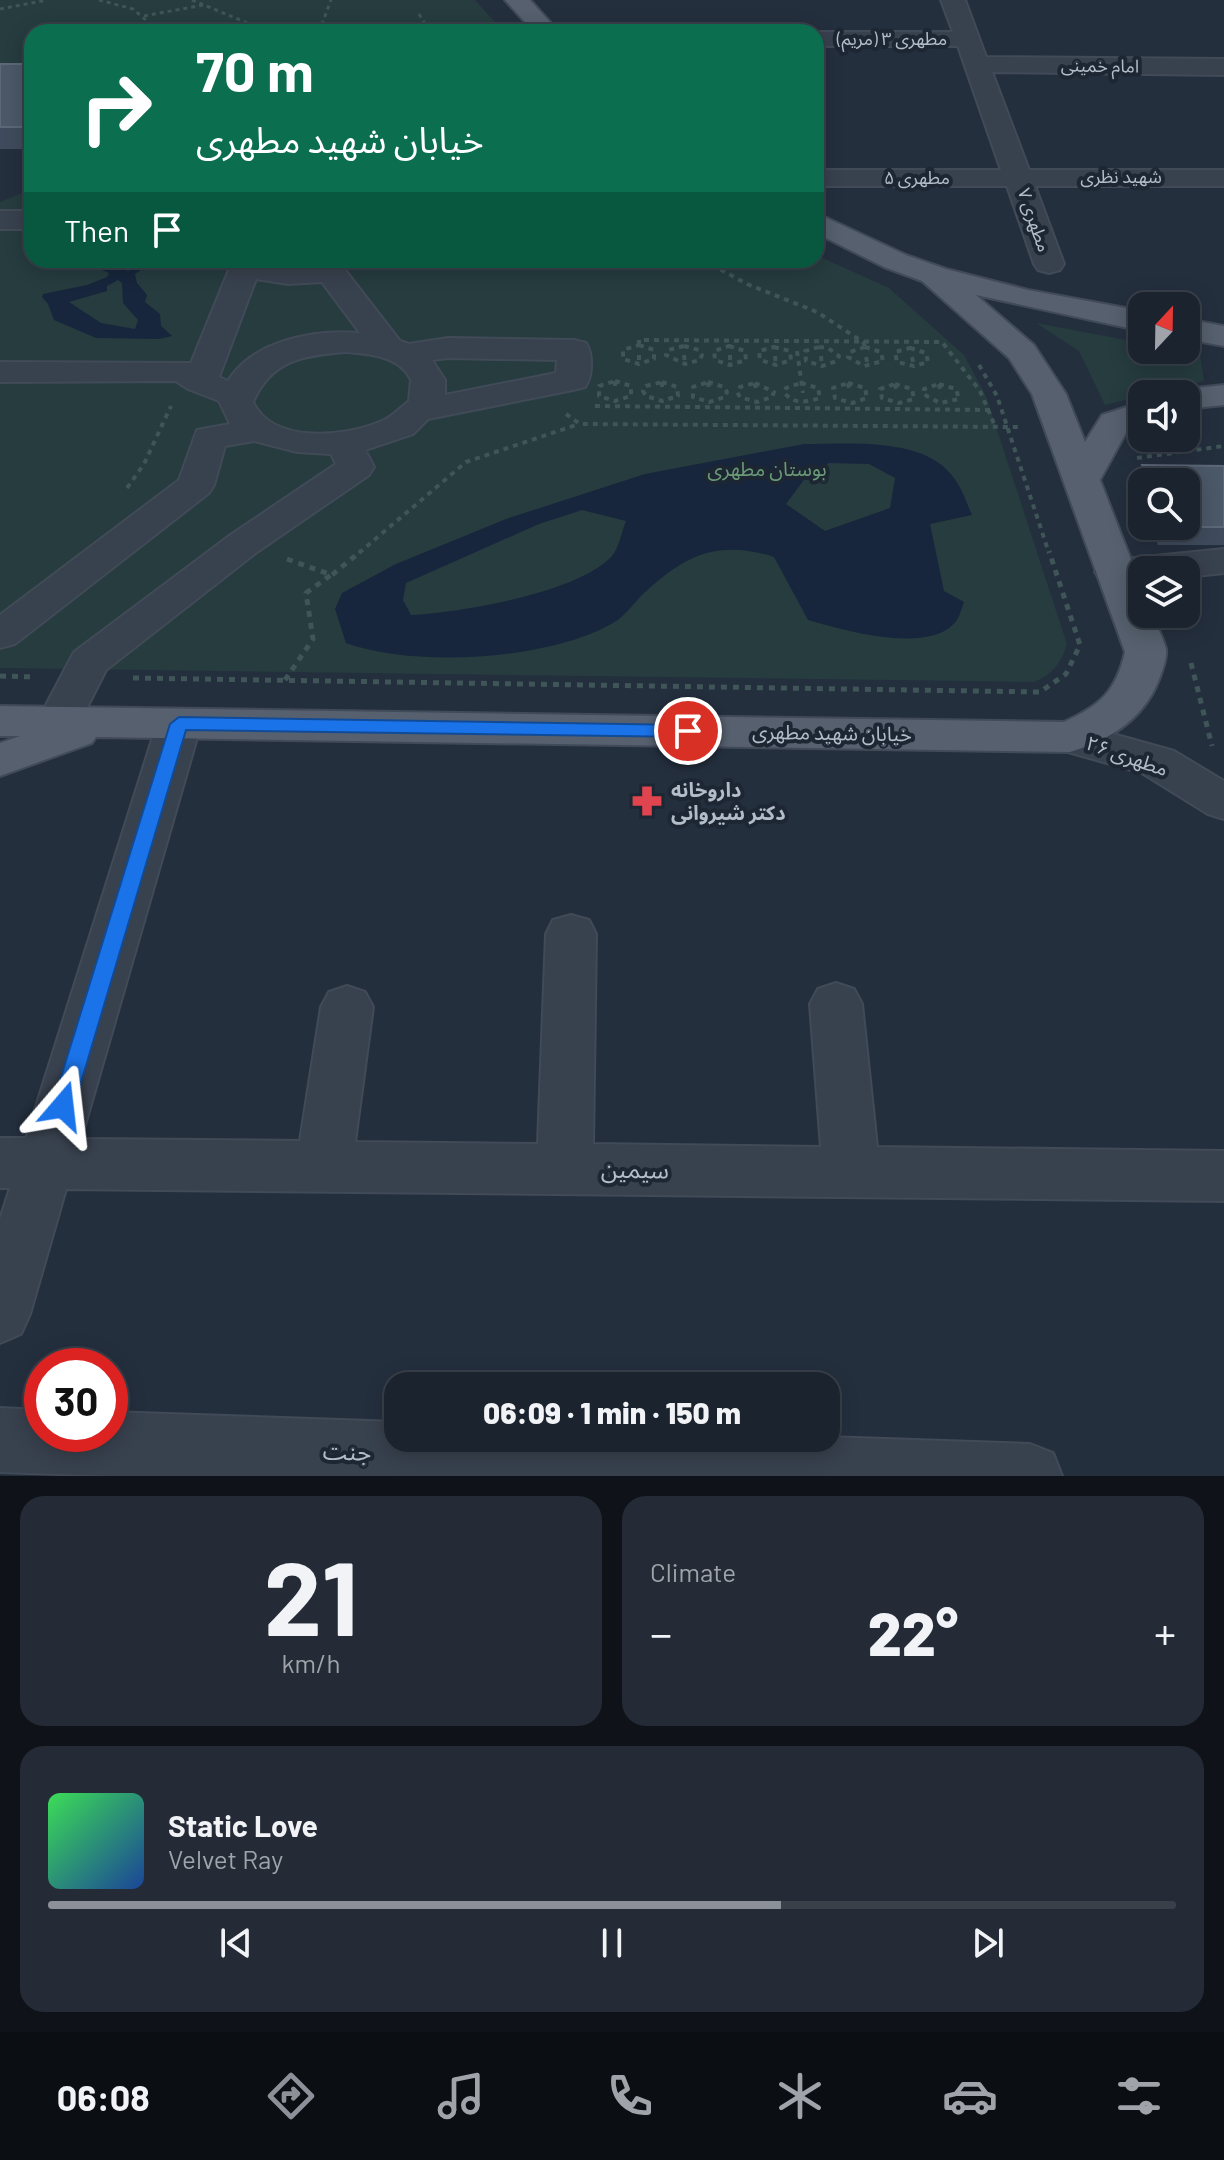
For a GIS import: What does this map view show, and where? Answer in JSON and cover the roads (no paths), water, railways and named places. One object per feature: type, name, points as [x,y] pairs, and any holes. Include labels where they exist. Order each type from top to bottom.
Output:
[{"type":"main road","points":[[517,0],[540,24]]},
{"type":"main road","name":"خیابان شهید مطهری","points":[[824,226],[895,261],[933,274],[1028,299],[1128,318]]},
{"type":"main road","name":"خیابان شهید مطهری","points":[[0,721],[1070,737],[1102,723],[1126,703],[1141,679],[1146,652],[1115,572],[1081,461],[1049,394],[1022,352],[933,274]]},
{"type":"main road","points":[[1200,332],[1224,336]]},
{"type":"main road","points":[[1224,348],[1218,357],[1224,370]]},
{"type":"main road","points":[[1200,398],[1224,395]]},
{"type":"main road","points":[[1081,461],[1114,422],[1128,417]]},
{"type":"main road","points":[[0,760],[105,722]]},
{"type":"street","name":"مطهری ۷","points":[[953,0],[1049,264]]},
{"type":"street","name":"مطهری ۳ (مریم)","points":[[824,39],[967,39]]},
{"type":"street","name":"امام خمینی","points":[[977,64],[1224,67]]},
{"type":"street","name":"شهید نظری","points":[[1019,177],[1224,178]]},
{"type":"street","name":"مطهری ۵","points":[[824,178],[1019,177]]},
{"type":"street","points":[[0,220],[24,220]]},
{"type":"street","points":[[192,377],[244,268]]},
{"type":"street","points":[[255,268],[281,276],[319,268]]},
{"type":"street","points":[[331,268],[396,351],[418,363],[426,374],[429,386],[427,398],[419,411],[389,432],[344,444],[296,443],[258,430],[245,420],[237,396],[241,384],[251,373],[282,353],[335,343],[396,351],[448,348],[574,350],[573,380],[541,397],[419,411]]},
{"type":"street","points":[[0,372],[192,377],[237,396]]},
{"type":"street","points":[[0,635],[196,485],[210,438],[258,430]]},
{"type":"street","points":[[59,722],[89,662],[243,544],[356,467],[344,444]]},
{"type":"street","points":[[1115,572],[1224,561]]},
{"type":"street","points":[[0,1314],[23,1163],[179,724]]},
{"type":"street","name":"مطهری ۲۶","points":[[1070,737],[1158,762],[1224,802]]},
{"type":"street","points":[[565,1169],[571,934]]},
{"type":"street","points":[[836,1004],[851,1172]]},
{"type":"street","points":[[324,1167],[347,1007]]},
{"type":"street","name":"سیمین","points":[[23,1163],[1224,1176]]},
{"type":"street","name":"جنت","points":[[0,1440],[1030,1476]]},
{"type":"water","points":[[97,268],[128,271],[144,268],[135,274],[137,283],[147,295],[145,302],[160,314],[161,326],[172,336],[159,339],[96,338],[54,320],[43,294],[87,285],[107,277],[109,273]],"holes":[[[118,280],[122,283],[123,303],[138,320],[135,329],[101,323],[69,302],[107,291],[107,286]]]},
{"type":"water","points":[[804,444],[887,446],[927,456],[944,466],[956,481],[972,515],[930,524],[944,591],[964,602],[958,618],[945,631],[928,637],[908,638],[864,634],[808,620],[774,557],[735,550],[703,554],[688,560],[658,580],[613,623],[586,636],[554,645],[519,652],[444,657],[408,656],[346,643],[335,609],[342,593],[396,564],[506,519],[645,474]],"holes":[[[829,463],[869,464],[895,478],[890,508],[825,531],[786,504],[806,477]],[[582,510],[626,521],[614,553],[596,569],[547,590],[518,598],[459,610],[411,615],[403,600],[406,583],[539,524]]]},
{"type":"place","name":"داروخانه دکتر شیروانی","points":[[647,801]]},
{"type":"park label","name":"بوستان مطهری","points":[[767,469]]}]
